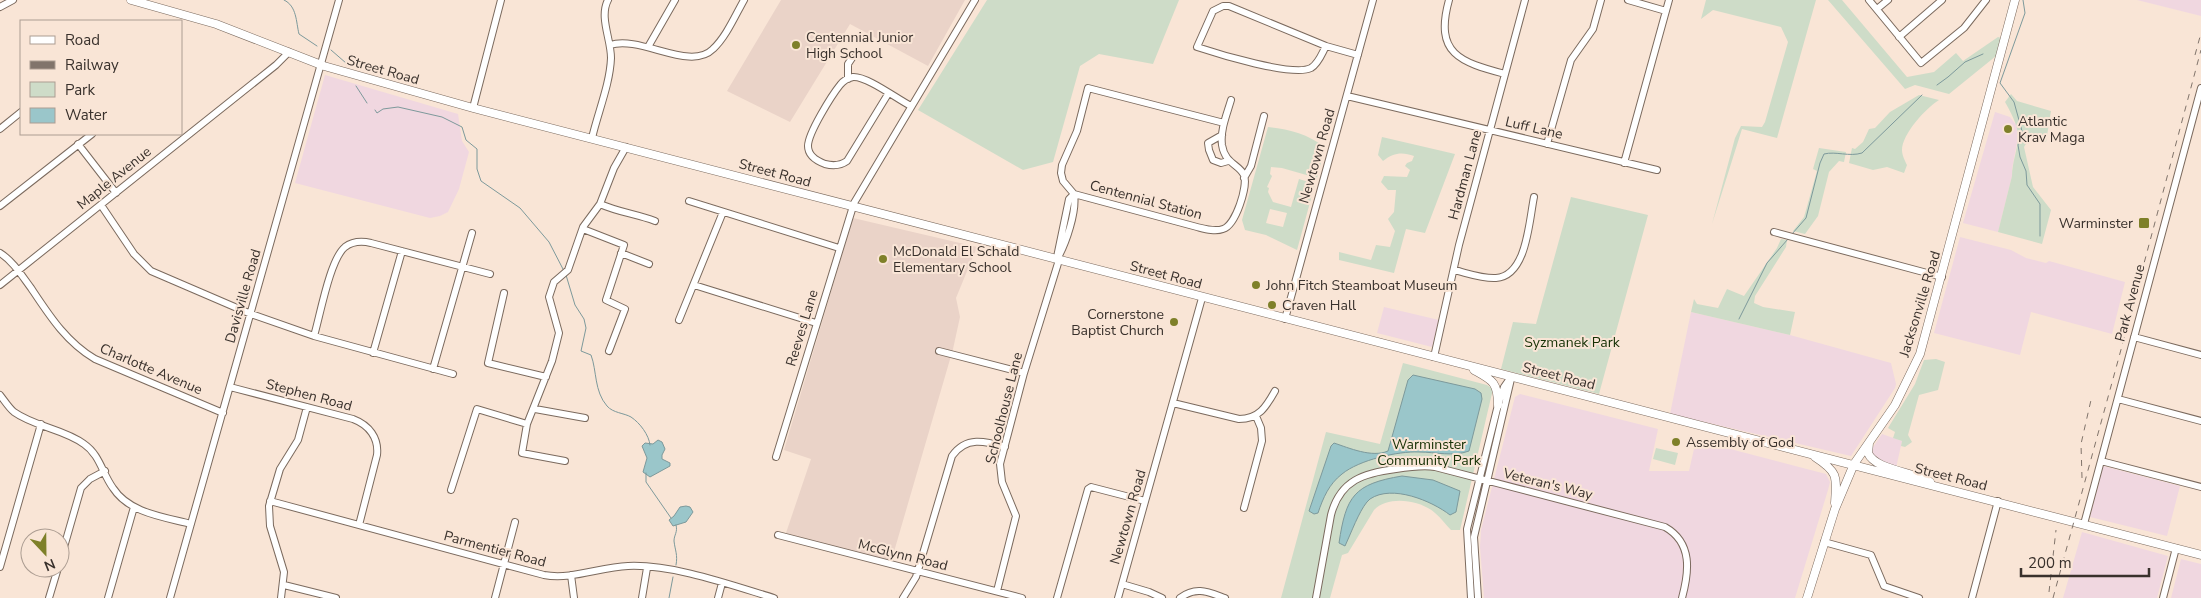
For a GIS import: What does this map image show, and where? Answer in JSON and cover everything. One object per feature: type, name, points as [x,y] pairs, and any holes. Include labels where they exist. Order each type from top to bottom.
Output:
[{"type":"main road","name":"Street Road","points":[[131,0],[216,24],[320,64],[473,108],[2201,555]]},
{"type":"main road","name":"Jacksonville Road","points":[[1807,598],[1835,509],[1854,464],[1895,405],[1920,354],[2015,0]]},
{"type":"main road","points":[[1463,364],[1494,383],[1498,391],[1498,404]]},
{"type":"main road","points":[[1869,442],[1868,454],[1876,463],[1920,476],[1936,485]]},
{"type":"main road","points":[[1810,453],[1834,472],[1837,481],[1835,509]]},
{"type":"street","points":[[0,7],[13,0]]},
{"type":"street","name":"Davisville Road","points":[[170,598],[339,0]]},
{"type":"street","points":[[473,108],[501,0]]},
{"type":"street","points":[[592,138],[609,70],[610,45],[605,12],[608,0]]},
{"type":"street","points":[[648,47],[676,0]]},
{"type":"street","points":[[610,45],[631,43],[689,58],[704,56],[718,44],[744,0]]},
{"type":"street","name":"Reeves Lane","points":[[776,457],[853,206],[975,0]]},
{"type":"street","name":"Newtown Road","points":[[1285,319],[1373,0]]},
{"type":"street","points":[[1449,0],[1444,26],[1446,39],[1452,50],[1467,63],[1505,74]]},
{"type":"street","name":"Hardman Lane","points":[[1434,357],[1490,130],[1526,0]]},
{"type":"street","points":[[1547,144],[1571,60],[1593,30],[1601,0]]},
{"type":"street","points":[[1628,0],[1666,11]]},
{"type":"street","points":[[1624,162],[1669,0]]},
{"type":"street","points":[[1869,0],[1921,63],[1964,28],[1986,0]]},
{"type":"street","points":[[1877,9],[1888,0]]},
{"type":"street","points":[[1899,36],[1942,0]]},
{"type":"street","points":[[1326,46],[1316,64],[1309,69],[1301,70],[1254,64],[1197,47],[1210,15],[1213,11],[1223,6],[1238,8],[1326,46],[1358,55]]},
{"type":"street","name":"Maple Avenue","points":[[0,285],[276,65],[289,52]]},
{"type":"street","points":[[848,79],[848,64],[852,58]]},
{"type":"street","points":[[888,94],[847,161],[832,166],[817,161],[809,151],[809,139],[839,86],[848,79],[861,79],[911,106]]},
{"type":"street","name":"Centennial Station","points":[[1224,123],[1088,88],[1077,131],[1062,165],[1063,181],[1074,194],[1197,227],[1222,230],[1229,227],[1234,219],[1246,183],[1244,178]]},
{"type":"street","name":"Park Avenue","points":[[2084,524],[2201,88]]},
{"type":"street","name":"Luff Lane","points":[[1347,96],[1657,170]]},
{"type":"street","points":[[1231,100],[1224,123],[1222,145],[1228,161],[1243,172],[1244,178]]},
{"type":"street","points":[[0,129],[20,113]]},
{"type":"street","points":[[1244,178],[1251,166],[1264,116]]},
{"type":"street","points":[[0,206],[91,135]]},
{"type":"street","points":[[1222,135],[1208,143],[1209,150],[1213,160],[1221,163],[1228,161]]},
{"type":"street","points":[[78,144],[116,193]]},
{"type":"street","points":[[565,462],[522,453],[528,424],[552,361],[559,333],[549,297],[554,282],[568,270],[583,229],[600,204],[614,168],[626,147]]},
{"type":"street","name":"Schoolhouse Lane","points":[[997,592],[1016,521],[1016,512],[1001,477],[1000,464],[1024,373],[1058,260],[1069,199],[1074,194]]},
{"type":"street","points":[[1454,270],[1492,278],[1500,278],[1513,271],[1521,258],[1534,197]]},
{"type":"street","points":[[689,201],[839,248]]},
{"type":"street","points":[[600,204],[621,213],[632,213],[655,221]]},
{"type":"street","points":[[100,205],[146,268],[251,314],[314,336],[373,354],[453,374]]},
{"type":"street","points":[[679,320],[723,212]]},
{"type":"street","points":[[583,229],[624,245],[606,300],[625,309],[608,351]]},
{"type":"street","points":[[1774,232],[1942,277]]},
{"type":"street","points":[[433,369],[472,233]]},
{"type":"street","points":[[314,336],[334,262],[341,251],[349,245],[362,241],[490,274]]},
{"type":"street","points":[[373,354],[402,251]]},
{"type":"street","name":"Charlotte Avenue","points":[[0,253],[18,271],[64,335],[86,354],[223,413]]},
{"type":"street","points":[[622,253],[649,264]]},
{"type":"street","points":[[694,285],[816,324]]},
{"type":"street","points":[[504,293],[488,363],[546,377]]},
{"type":"street","name":"Newtown Road","points":[[1118,598],[1202,298]]},
{"type":"street","points":[[2134,337],[2201,355]]},
{"type":"street","points":[[939,351],[1024,373]]},
{"type":"street","points":[[1471,598],[1467,529],[1498,404],[1504,387],[1511,377]]},
{"type":"street","points":[[1478,598],[1474,537],[1511,377]]},
{"type":"street","name":"Stephen Road","points":[[230,387],[360,422],[370,430],[375,439],[378,455],[359,525]]},
{"type":"street","points":[[1173,403],[1239,419],[1256,416],[1266,407],[1275,391]]},
{"type":"street","points":[[0,395],[15,413],[85,444],[96,455],[117,494],[134,508],[190,524]]},
{"type":"street","points":[[2118,399],[2201,421]]},
{"type":"street","points":[[281,598],[284,585],[283,566],[269,521],[270,501],[280,468],[298,440],[307,407]]},
{"type":"street","points":[[535,409],[585,418]]},
{"type":"street","points":[[451,490],[476,410],[528,424]]},
{"type":"street","points":[[1244,508],[1262,440],[1261,428],[1256,416]]},
{"type":"street","points":[[0,567],[41,424]]},
{"type":"street","points":[[903,598],[914,583],[918,572],[952,456],[962,446],[972,441],[987,442],[1005,447]]},
{"type":"street","points":[[2100,461],[2201,487]]},
{"type":"street","name":"Veteran's Way","points":[[1316,598],[1332,509],[1340,496],[1359,477],[1373,472],[1416,466],[1435,467],[1645,521],[1669,529],[1682,543],[1687,560],[1688,573],[1682,598]]},
{"type":"street","points":[[69,528],[81,488],[90,479],[105,472]]},
{"type":"street","points":[[1057,598],[1088,489],[1091,487],[1145,501]]},
{"type":"street","name":"Parmentier Road","points":[[270,501],[544,575],[572,575],[628,566],[688,574],[774,598]]},
{"type":"street","points":[[1972,598],[1998,502]]},
{"type":"street","points":[[108,598],[134,508]]},
{"type":"street","points":[[495,598],[515,522]]},
{"type":"street","name":"McGlynn Road","points":[[778,535],[1022,598]]},
{"type":"street","points":[[1824,542],[1871,555],[1884,586],[1919,598]]},
{"type":"street","points":[[2163,598],[2176,548]]},
{"type":"street","points":[[642,598],[647,568]]},
{"type":"street","points":[[572,575],[574,598]]},
{"type":"street","points":[[49,598],[55,578]]},
{"type":"street","points":[[718,598],[722,584]]},
{"type":"street","points":[[1122,584],[1162,598]]},
{"type":"street","points":[[284,585],[336,598]]},
{"type":"street","points":[[1180,598],[1198,590],[1225,598]]},
{"type":"shaded area","name":"Centennial Junior High School","points":[[781,0],[965,0],[928,66],[850,24],[790,122],[727,91]]},
{"type":"shaded area","points":[[2137,0],[2201,0],[2201,16]]},
{"type":"shaded area","points":[[325,75],[458,114],[462,141],[469,152],[459,189],[448,212],[430,218],[295,183]]},
{"type":"shaded area","points":[[1995,112],[2010,117],[2017,126],[2018,137],[2012,176],[1998,232],[1963,223]]},
{"type":"shaded area","points":[[853,218],[977,247],[956,298],[960,317],[953,349],[891,562],[786,533],[811,459],[784,450]]},
{"type":"shaded area","points":[[1960,237],[2011,250],[2026,258],[2046,263],[2049,261],[2125,282],[2112,334],[2031,312],[2020,355],[1934,333]]},
{"type":"shaded area","points":[[1384,307],[1439,320],[1432,347],[1377,333]]},
{"type":"shaded area","points":[[1691,312],[1790,335],[1891,363],[1896,384],[1895,388],[1851,456],[1670,414]]},
{"type":"shaded area","points":[[1520,394],[1658,429],[1649,471],[1689,471],[1696,440],[1826,474],[1830,482],[1828,490],[1795,598],[1484,598],[1480,547],[1481,530],[1515,397]]},
{"type":"shaded area","points":[[1882,434],[1902,441],[1896,468],[1875,460],[1871,450]]},
{"type":"shaded area","points":[[2103,466],[2180,486],[2167,536],[2090,517]]},
{"type":"shaded area","points":[[2082,532],[2168,556],[2157,598],[2063,598]]},
{"type":"shaded area","points":[[2181,559],[2201,564],[2201,598],[2171,598]]},
{"type":"green space","points":[[987,0],[1179,0],[1153,64],[1099,54],[1080,66],[1053,162],[1023,170],[918,110]]},
{"type":"green space","points":[[1706,0],[1816,0],[1777,138],[1742,129],[1712,224],[1735,138],[1741,126],[1762,127],[1765,122],[1788,42],[1781,27],[1713,10],[1701,19]]},
{"type":"green space","points":[[1828,0],[1842,0],[1907,77],[1934,72],[1956,53],[1963,61],[1998,37],[2001,38],[1996,56],[1949,94],[1915,85],[1905,89]]},
{"type":"green space","points":[[2011,94],[2017,101],[2051,111],[2046,142],[2029,139],[2024,147],[2033,187],[2051,210],[2042,244],[1998,232],[2012,176],[2018,141],[2015,123],[2005,102]]},
{"type":"green space","points":[[1919,95],[1939,100],[1922,115],[1906,137],[1902,150],[1907,165],[1904,173],[1887,167],[1873,170],[1849,163],[1852,148],[1855,149],[1863,142],[1869,129],[1875,128],[1890,112]]},
{"type":"green space","points":[[1268,127],[1298,133],[1325,147],[1317,178],[1282,168],[1271,167],[1270,174],[1272,176],[1267,187],[1273,202],[1291,207],[1299,179],[1315,184],[1297,250],[1266,235],[1245,230],[1242,220]],"holes":[[[1270,209],[1287,213],[1283,227],[1266,223]]]},
{"type":"green space","points":[[1382,137],[1455,154],[1425,233],[1406,229],[1394,273],[1339,260],[1339,252],[1371,260],[1376,245],[1390,247],[1395,231],[1388,219],[1394,212],[1396,190],[1388,190],[1381,182],[1384,176],[1407,177],[1410,170],[1405,166],[1412,161],[1414,156],[1399,154],[1383,161],[1378,155]]},
{"type":"green space","points":[[1819,148],[1846,152],[1844,162],[1839,161],[1829,172],[1818,216],[1805,234],[1793,231],[1804,217],[1817,171],[1813,169]]},
{"type":"green space","name":"Syzmanek Park","points":[[1571,197],[1648,215],[1599,394],[1501,369],[1513,322],[1536,324]]},
{"type":"green space","points":[[1781,239],[1787,240],[1786,247],[1755,296],[1754,303],[1763,307],[1795,312],[1790,335],[1691,312],[1694,299],[1697,304],[1718,308],[1727,289],[1744,296],[1777,248]]},
{"type":"green space","points":[[1936,359],[1945,362],[1938,390],[1919,395],[1908,435],[1912,442],[1905,447],[1901,446],[1902,441],[1893,438],[1895,432],[1888,428],[1915,384],[1924,360]]},
{"type":"green space","name":"Warminster Community Park","points":[[1403,363],[1487,385],[1493,389],[1460,530],[1451,530],[1435,513],[1422,505],[1405,501],[1387,502],[1374,510],[1348,553],[1342,555],[1330,598],[1281,598],[1326,432],[1380,444]]},
{"type":"green space","points":[[1656,448],[1678,453],[1675,465],[1653,459]]},
{"type":"water","points":[[1413,375],[1475,389],[1481,393],[1482,399],[1469,451],[1451,454],[1410,452],[1368,461],[1349,469],[1333,482],[1318,513],[1314,514],[1309,511],[1331,446],[1334,443],[1368,453],[1388,451],[1408,380]]},
{"type":"water","points":[[658,440],[662,442],[665,449],[662,459],[670,463],[670,466],[650,477],[643,472],[647,458],[642,446],[645,443],[653,444]]},
{"type":"water","points":[[1402,476],[1433,480],[1460,491],[1456,512],[1450,515],[1433,504],[1411,496],[1389,493],[1379,495],[1370,499],[1364,506],[1345,546],[1339,543],[1345,514],[1349,503],[1355,495],[1373,483]]},
{"type":"water","points":[[680,507],[690,507],[693,512],[686,522],[673,526],[669,520]]},
{"type":"waterway","points":[[284,0],[294,10],[299,34],[317,46]]},
{"type":"waterway","points":[[2023,0],[2025,13],[2000,83],[2014,102],[2022,131],[2018,145],[2020,157],[2026,171],[2027,185],[2040,204],[2040,236]]},
{"type":"waterway","points":[[331,50],[346,63]]},
{"type":"waterway","points":[[1937,85],[1965,62],[1983,54]]},
{"type":"waterway","points":[[356,86],[367,103]]},
{"type":"waterway","points":[[1792,234],[1806,218],[1824,154],[1862,153],[1922,95]]},
{"type":"waterway","points":[[375,110],[377,113],[383,109],[398,107],[442,117],[462,127],[466,140],[477,149],[477,169],[481,181],[520,208],[549,242],[564,271]]},
{"type":"waterway","points":[[1739,319],[1767,263],[1788,239]]},
{"type":"waterway","points":[[566,275],[575,305],[584,319],[586,328],[581,351],[591,355],[600,394],[609,408],[638,422],[646,433],[650,445]]},
{"type":"waterway","points":[[646,473],[646,482],[671,518]]},
{"type":"waterway","points":[[676,525],[677,530],[674,541],[677,555],[676,565]]},
{"type":"waterway","points":[[669,598],[673,577]]},
{"type":"railway","points":[[2195,55],[2201,33]]},
{"type":"railway","points":[[2053,598],[2201,50]]},
{"type":"railway","points":[[2082,478],[2081,444],[2091,400]]},
{"type":"railway","points":[[2049,592],[2056,530]]},
{"type":"place","name":"Centennial Junior High School","points":[[796,45]]},
{"type":"place","name":"Atlantic Krav Maga","points":[[2008,129]]},
{"type":"place","name":"Warminster","points":[[2144,223]]},
{"type":"place","name":"McDonald El Schald Elementary School","points":[[883,259]]},
{"type":"place","name":"John Fitch Steamboat Museum","points":[[1256,285]]},
{"type":"place","name":"Craven Hall","points":[[1272,305]]},
{"type":"place","name":"Cornerstone Baptist Church","points":[[1174,322]]},
{"type":"place","name":"Assembly of God","points":[[1676,442]]}]
